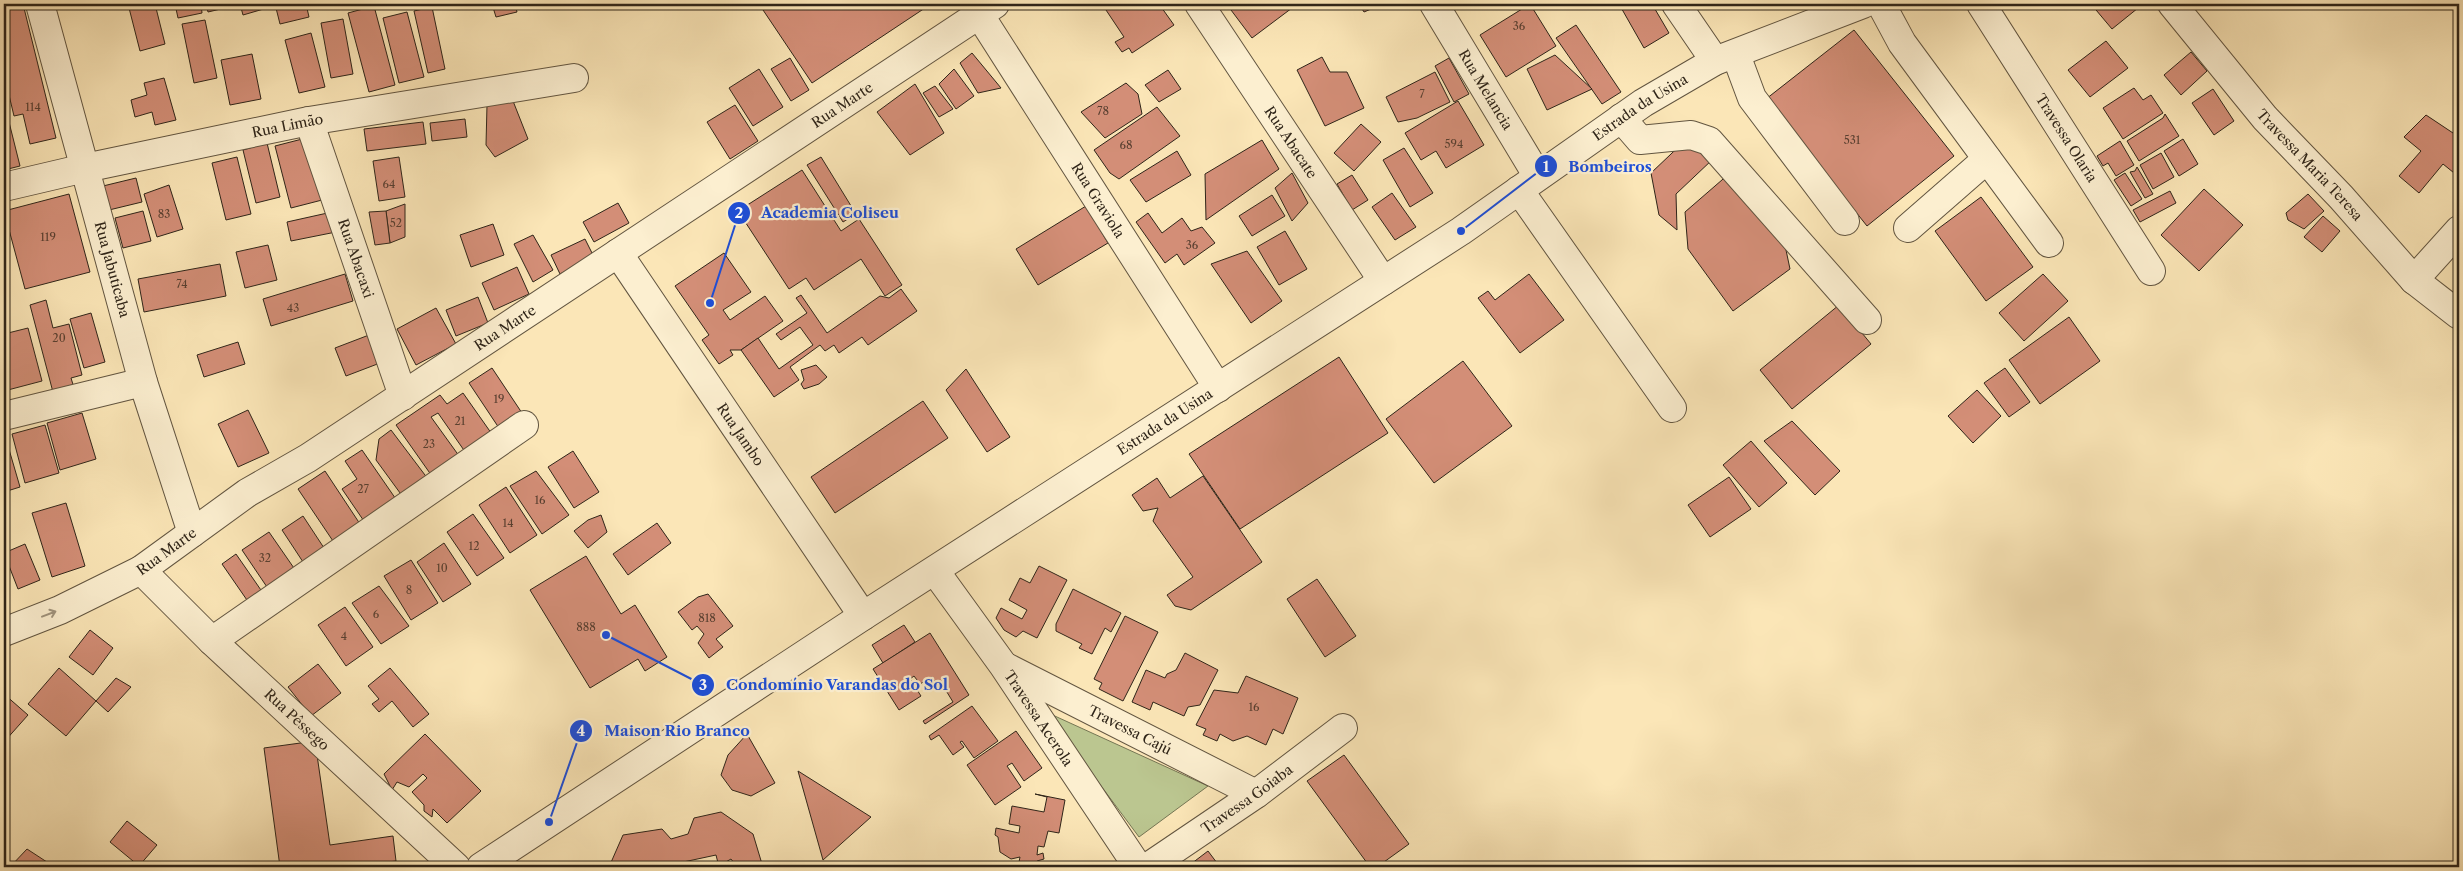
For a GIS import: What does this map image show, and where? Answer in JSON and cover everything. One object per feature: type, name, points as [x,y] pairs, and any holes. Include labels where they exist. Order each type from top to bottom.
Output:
[{"type":"street","name":"Rua Jabuticaba","points":[[40,4],[143,382],[192,533]]},
{"type":"street","name":"Rua Abacate","points":[[1199,4],[1384,281]]},
{"type":"street","name":"Rua Melancia","points":[[1434,4],[1528,183],[1672,408]]},
{"type":"street","points":[[1676,4],[1725,58],[1752,98],[1845,221]]},
{"type":"street","name":"Estrada da Usina","points":[[481,867],[863,616],[1384,281],[1621,118],[1725,58],[1863,4]]},
{"type":"street","points":[[1882,4],[1902,43],[2049,243]]},
{"type":"street","name":"Travessa Olaria","points":[[1981,4],[2152,271]]},
{"type":"street","name":"Travessa Maria Teresa","points":[[2172,4],[2265,118],[2341,196],[2414,280],[2459,315]]},
{"type":"street","name":"Rua Marte","points":[[4,632],[60,610],[141,570],[247,493],[308,458],[403,396],[987,9]]},
{"type":"street","name":"Rua Graviola","points":[[987,9],[1218,388]]},
{"type":"street","name":"Rua Limão","points":[[4,187],[309,121],[574,78]]},
{"type":"street","points":[[1621,118],[1640,140],[1691,135],[1709,140],[1867,320]]},
{"type":"street","name":"Rua Abacaxi","points":[[309,121],[403,396]]},
{"type":"street","points":[[1908,228],[1987,159]]},
{"type":"street","points":[[2414,280],[2459,230]]},
{"type":"street","name":"Rua Jambo","points":[[618,254],[863,616]]},
{"type":"street","points":[[4,416],[143,382]]},
{"type":"street","points":[[212,641],[524,425]]},
{"type":"street","name":"Rua Pêssego","points":[[141,570],[212,641],[456,867]]},
{"type":"street","name":"Travessa Acerola","points":[[935,571],[1003,665],[1138,867]]},
{"type":"street","name":"Travessa Cajú","points":[[1003,665],[1256,794]]},
{"type":"street","name":"Travessa Goiaba","points":[[1148,867],[1256,794],[1343,728]]},
{"type":"green space","points":[[1046,712],[1208,786],[1139,837]]},
{"type":"building","points":[[4,4],[23,4],[56,138],[30,144],[23,114],[14,116],[4,74]]},
{"type":"building","points":[[128,4],[155,4],[165,44],[140,51]]},
{"type":"building","points":[[175,4],[201,4],[202,13],[178,18]]},
{"type":"building","points":[[206,4],[233,4],[233,6],[208,12]]},
{"type":"building","points":[[240,4],[266,4],[267,8],[243,15]]},
{"type":"building","points":[[275,4],[306,4],[309,17],[280,24]]},
{"type":"building","points":[[492,4],[515,4],[517,12],[496,17]]},
{"type":"building","points":[[759,4],[931,4],[812,83]]},
{"type":"building","points":[[1102,4],[1159,4],[1174,25],[1132,53],[1129,48],[1122,52],[1115,42],[1124,37]]},
{"type":"building","points":[[1240,4],[1296,5],[1252,38],[1231,10]]},
{"type":"building","points":[[1359,4],[1383,4],[1364,12]]},
{"type":"building","points":[[1530,4],[1556,46],[1506,77],[1480,35]]},
{"type":"building","points":[[1619,4],[1652,4],[1669,33],[1644,48]]},
{"type":"building","points":[[2091,4],[2143,4],[2112,29]]},
{"type":"building","points":[[374,6],[395,85],[369,92],[348,13]]},
{"type":"building","points":[[432,7],[445,69],[428,73],[414,11]]},
{"type":"building","points":[[407,12],[424,77],[399,83],[383,18]]},
{"type":"building","points":[[343,19],[353,74],[331,78],[321,23]]},
{"type":"building","points":[[205,20],[217,78],[194,83],[182,24]]},
{"type":"building","points":[[1576,25],[1621,92],[1602,104],[1556,38]]},
{"type":"building","points":[[1854,30],[1954,156],[1867,226],[1766,99]]},
{"type":"building","points":[[311,33],[325,87],[299,93],[285,40]]},
{"type":"building","points":[[2106,41],[2128,68],[2090,97],[2068,70]]},
{"type":"building","points":[[2191,52],[2207,71],[2181,95],[2164,75]]},
{"type":"building","points":[[972,53],[1001,88],[978,93],[960,63]]},
{"type":"building","points":[[252,54],[261,99],[230,105],[221,60]]},
{"type":"building","points":[[1555,55],[1592,89],[1547,110],[1527,69]]},
{"type":"building","points":[[1322,57],[1330,72],[1347,72],[1364,108],[1325,126],[1297,70]]},
{"type":"building","points":[[790,58],[809,90],[791,101],[771,69]]},
{"type":"building","points":[[1449,58],[1469,94],[1454,102],[1435,66]]},
{"type":"building","points":[[759,69],[783,107],[753,126],[729,88]]},
{"type":"building","points":[[954,69],[974,96],[956,109],[939,84]]},
{"type":"building","points":[[1168,70],[1181,89],[1159,102],[1145,85]]},
{"type":"building","points":[[1435,72],[1450,102],[1417,118],[1398,122],[1386,97]]},
{"type":"building","points":[[164,78],[176,120],[155,125],[152,112],[135,117],[131,100],[147,95],[144,83]]},
{"type":"building","points":[[1126,83],[1138,94],[1142,114],[1105,138],[1081,112]]},
{"type":"building","points":[[915,84],[944,133],[910,155],[877,112]]},
{"type":"building","points":[[935,86],[953,109],[939,117],[923,93]]},
{"type":"building","points":[[2134,88],[2143,100],[2151,95],[2163,113],[2123,139],[2103,108]]},
{"type":"building","points":[[2213,89],[2234,121],[2214,135],[2192,103]]},
{"type":"building","points":[[513,101],[528,139],[495,157],[486,145],[487,105]]},
{"type":"building","points":[[1458,101],[1484,145],[1446,168],[1436,151],[1421,160],[1405,133]]},
{"type":"building","points":[[4,102],[20,166],[4,170]]},
{"type":"building","points":[[735,105],[758,141],[730,159],[707,122]]},
{"type":"building","points":[[1157,107],[1180,136],[1119,179],[1110,173],[1094,150]]},
{"type":"building","points":[[2165,114],[2179,136],[2139,161],[2127,141],[2163,118]]},
{"type":"building","points":[[2426,115],[2459,137],[2459,177],[2443,164],[2419,193],[2399,176],[2421,151],[2404,137]]},
{"type":"building","points":[[465,119],[467,137],[432,141],[430,123]]},
{"type":"building","points":[[423,122],[426,144],[367,151],[364,129]]},
{"type":"building","points":[[1361,124],[1381,142],[1354,171],[1334,153]]},
{"type":"building","points":[[1691,135],[1713,159],[1676,194],[1677,230],[1659,215],[1651,173]]},
{"type":"building","points":[[310,137],[326,199],[291,208],[275,146]]},
{"type":"building","points":[[2183,139],[2198,164],[2179,176],[2164,151]]},
{"type":"building","points":[[1262,140],[1279,169],[1206,220],[1205,174]]},
{"type":"building","points":[[2120,141],[2134,165],[2116,176],[2108,163],[2103,166],[2097,156]]},
{"type":"building","points":[[267,143],[280,197],[256,203],[243,150]]},
{"type":"building","points":[[1404,148],[1433,193],[1410,207],[1383,160]]},
{"type":"building","points":[[1177,151],[1191,175],[1146,202],[1130,180]]},
{"type":"building","points":[[2161,153],[2174,177],[2153,189],[2140,165]]},
{"type":"building","points":[[237,157],[251,214],[226,220],[212,163]]},
{"type":"building","points":[[399,157],[405,197],[379,201],[373,161]]},
{"type":"building","points":[[821,157],[856,214],[843,222],[807,165]]},
{"type":"building","points":[[2137,167],[2153,194],[2145,198],[2130,172],[2135,171]]},
{"type":"building","points":[[802,170],[841,231],[859,219],[902,285],[885,296],[861,259],[814,290],[806,278],[789,289],[738,211]]},
{"type":"building","points":[[1292,173],[1308,203],[1292,221],[1275,188]]},
{"type":"building","points":[[1730,173],[1782,231],[1790,269],[1733,311],[1688,249],[1685,212]]},
{"type":"building","points":[[2125,173],[2142,199],[2131,206],[2114,180]]},
{"type":"building","points":[[1352,175],[1368,200],[1352,210],[1337,184]]},
{"type":"building","points":[[136,178],[142,202],[109,210],[103,186]]},
{"type":"building","points":[[169,185],[183,229],[157,237],[144,194]]},
{"type":"building","points":[[2204,189],[2243,225],[2199,271],[2161,235]]},
{"type":"building","points":[[2170,191],[2176,203],[2140,222],[2133,210]]},
{"type":"building","points":[[1392,193],[1416,227],[1395,240],[1372,207]]},
{"type":"building","points":[[69,194],[90,272],[25,289],[4,211]]},
{"type":"building","points":[[2308,194],[2324,211],[2304,229],[2288,220],[2286,213]]},
{"type":"building","points":[[1272,195],[1285,216],[1252,236],[1239,216]]},
{"type":"building","points":[[1981,197],[2033,267],[1986,301],[1935,231]]},
{"type":"building","points":[[618,203],[629,223],[594,242],[583,222]]},
{"type":"building","points":[[405,204],[405,237],[390,243],[386,211]]},
{"type":"building","points":[[1086,206],[1108,243],[1038,285],[1016,249]]},
{"type":"building","points":[[143,211],[151,241],[123,248],[115,218]]},
{"type":"building","points":[[386,211],[390,243],[375,245],[369,212]]},
{"type":"building","points":[[332,212],[336,232],[291,241],[287,222]]},
{"type":"building","points":[[1148,213],[1162,233],[1182,218],[1191,231],[1202,227],[1215,243],[1184,265],[1177,254],[1165,263],[1136,222]]},
{"type":"building","points":[[2323,216],[2340,231],[2322,252],[2304,237]]},
{"type":"building","points":[[493,224],[504,255],[471,267],[460,235]]},
{"type":"building","points":[[1285,231],[1307,269],[1279,285],[1257,247]]},
{"type":"building","points":[[533,235],[553,270],[533,282],[514,244]]},
{"type":"building","points":[[585,239],[594,257],[560,274],[551,255]]},
{"type":"building","points":[[268,245],[277,280],[245,288],[236,252]]},
{"type":"building","points":[[1247,251],[1282,301],[1251,323],[1211,264]]},
{"type":"building","points":[[724,253],[751,292],[723,310],[730,320],[765,296],[783,321],[741,350],[730,350],[733,355],[719,364],[702,340],[709,335],[675,286]]},
{"type":"building","points":[[220,264],[226,296],[144,312],[138,279]]},
{"type":"building","points":[[517,267],[529,294],[494,310],[482,283]]},
{"type":"building","points":[[345,274],[353,301],[271,326],[263,299]]},
{"type":"building","points":[[1529,274],[1564,320],[1520,353],[1478,298],[1488,291],[1495,300]]},
{"type":"building","points":[[2043,274],[2068,301],[2024,341],[1999,313]]},
{"type":"building","points":[[901,289],[917,311],[868,345],[862,337],[839,353],[834,345],[825,351],[820,345],[790,367],[799,380],[774,397],[741,350],[758,338],[779,369],[813,345],[800,327],[781,340],[776,334],[807,313],[796,298],[801,295],[827,333],[880,296],[889,298]]},
{"type":"building","points":[[478,297],[488,323],[456,336],[446,310]]},
{"type":"building","points":[[46,300],[53,328],[69,324],[82,375],[71,378],[75,391],[54,396],[30,305]]},
{"type":"building","points":[[1839,305],[1871,344],[1792,409],[1760,370]]},
{"type":"building","points":[[436,308],[456,344],[416,365],[397,329]]},
{"type":"building","points":[[91,313],[105,362],[84,368],[70,319]]},
{"type":"building","points":[[2069,317],[2100,361],[2040,404],[2009,360]]},
{"type":"building","points":[[28,328],[42,381],[4,391],[4,334]]},
{"type":"building","points":[[369,335],[380,363],[346,376],[335,348]]},
{"type":"building","points":[[238,342],[245,364],[204,377],[197,355]]},
{"type":"building","points":[[1339,357],[1388,433],[1240,529],[1189,454]]},
{"type":"building","points":[[1463,361],[1512,426],[1434,483],[1386,419]]},
{"type":"building","points":[[816,365],[827,377],[819,384],[804,389],[801,384],[804,380],[801,370]]},
{"type":"building","points":[[492,368],[522,413],[499,428],[469,383]]},
{"type":"building","points":[[2005,368],[2030,402],[2009,417],[1984,383]]},
{"type":"building","points":[[966,369],[1010,437],[987,452],[946,390]]},
{"type":"building","points":[[1977,390],[2001,416],[1973,443],[1948,416]]},
{"type":"building","points":[[463,393],[494,437],[468,456],[438,413],[431,417],[462,460],[434,479],[396,425],[440,395],[447,404]]},
{"type":"building","points":[[923,401],[948,438],[835,513],[811,477]]},
{"type":"building","points":[[248,410],[269,453],[238,467],[218,424]]},
{"type":"building","points":[[82,413],[96,459],[60,470],[47,423]]},
{"type":"building","points":[[1792,421],[1840,471],[1815,495],[1764,441]]},
{"type":"building","points":[[45,425],[59,473],[25,483],[12,434]]},
{"type":"building","points":[[391,430],[428,479],[403,497],[376,460],[379,439]]},
{"type":"building","points":[[4,439],[6,439],[20,487],[4,492]]},
{"type":"building","points":[[1751,441],[1787,483],[1759,507],[1723,465]]},
{"type":"building","points":[[362,450],[400,505],[368,527],[342,489],[357,479],[345,461]]},
{"type":"building","points":[[573,451],[599,492],[574,508],[548,467]]},
{"type":"building","points":[[325,471],[362,527],[335,544],[298,489]]},
{"type":"building","points":[[536,471],[569,515],[542,534],[510,486]]},
{"type":"building","points":[[1203,476],[1262,562],[1191,610],[1175,606],[1167,595],[1193,577],[1153,521],[1158,508],[1143,511],[1132,495],[1157,478],[1170,498]]},
{"type":"building","points":[[1729,477],[1751,509],[1710,537],[1688,505]]},
{"type":"building","points":[[506,487],[537,535],[510,553],[479,505]]},
{"type":"building","points":[[66,503],[85,566],[52,577],[32,513]]},
{"type":"building","points":[[473,514],[504,558],[477,576],[447,532]]},
{"type":"building","points":[[601,515],[607,532],[588,548],[574,531],[588,520]]},
{"type":"building","points":[[303,516],[326,551],[305,565],[282,530]]},
{"type":"building","points":[[657,523],[671,543],[628,575],[613,554]]},
{"type":"building","points":[[269,532],[296,571],[269,590],[242,550]]},
{"type":"building","points":[[444,543],[471,584],[443,602],[417,562]]},
{"type":"building","points":[[25,544],[40,580],[18,589],[4,553]]},
{"type":"building","points":[[236,554],[263,593],[249,603],[222,564]]},
{"type":"building","points":[[586,556],[621,614],[635,605],[667,657],[645,671],[638,659],[590,688],[530,590]]},
{"type":"building","points":[[411,560],[438,603],[411,620],[384,576]]},
{"type":"building","points":[[1039,566],[1067,580],[1037,638],[1023,631],[1016,637],[1004,630],[996,618],[1001,608],[1022,619],[1027,610],[1009,600],[1020,578],[1030,583]]},
{"type":"building","points":[[1317,579],[1356,636],[1325,657],[1287,599]]},
{"type":"building","points":[[379,586],[409,626],[381,644],[352,603]]},
{"type":"building","points":[[1073,589],[1121,613],[1111,632],[1105,628],[1092,654],[1079,648],[1082,644],[1056,631],[1056,624]]},
{"type":"building","points":[[708,594],[733,626],[716,639],[723,647],[709,658],[698,643],[704,634],[697,626],[692,630],[678,612],[698,597]]},
{"type":"building","points":[[345,607],[373,647],[346,666],[318,625]]},
{"type":"building","points":[[1125,616],[1158,632],[1123,701],[1099,689],[1102,683],[1094,679]]},
{"type":"building","points":[[904,625],[915,642],[883,663],[872,645]]},
{"type":"building","points":[[90,630],[113,648],[93,675],[69,657]]},
{"type":"building","points":[[930,633],[969,695],[925,724],[923,721],[953,702],[942,684],[938,687],[932,677],[920,684],[914,676],[910,679],[921,696],[899,710],[873,669]]},
{"type":"building","points":[[1185,653],[1218,670],[1200,705],[1188,707],[1184,716],[1153,702],[1150,710],[1132,702],[1146,670],[1165,678],[1167,674],[1176,670]]},
{"type":"building","points":[[318,664],[341,693],[311,716],[288,687]]},
{"type":"building","points":[[59,668],[96,701],[66,736],[28,704]]},
{"type":"building","points":[[390,668],[429,714],[413,727],[392,701],[379,712],[372,704],[379,699],[368,686]]},
{"type":"building","points":[[1246,676],[1298,698],[1283,734],[1273,729],[1266,745],[1247,736],[1233,741],[1220,734],[1217,741],[1203,735],[1206,729],[1196,725],[1214,690],[1238,693]]},
{"type":"building","points":[[116,678],[131,687],[108,712],[96,701]]},
{"type":"building","points":[[4,694],[28,715],[4,742]]},
{"type":"building","points":[[972,706],[998,741],[974,758],[962,741],[960,742],[964,747],[953,755],[939,735],[931,740],[929,736]]},
{"type":"building","points":[[1016,731],[1042,768],[1024,781],[1012,763],[1007,766],[1021,787],[995,805],[967,765]]},
{"type":"building","points":[[425,734],[481,791],[447,823],[433,809],[432,817],[424,811],[424,805],[412,792],[427,778],[423,774],[409,787],[397,782],[392,790],[384,774]]},
{"type":"building","points":[[747,734],[775,783],[751,796],[732,790],[721,775],[728,755]]},
{"type":"building","points":[[315,741],[330,845],[393,836],[396,861],[351,867],[280,867],[264,748]]},
{"type":"building","points":[[1344,755],[1409,844],[1377,867],[1370,867],[1307,781]]},
{"type":"building","points":[[798,771],[871,817],[823,860]]},
{"type":"building","points":[[1035,794],[1065,800],[1059,833],[1048,831],[1044,847],[1038,846],[1037,855],[1043,853],[1044,859],[1037,861],[1034,867],[1019,862],[1020,857],[1011,859],[1000,852],[998,837],[995,835],[996,828],[1019,833],[1020,826],[1009,824],[1012,806],[1044,812],[1047,797]]},
{"type":"building","points":[[721,812],[753,834],[762,864],[750,867],[737,867],[731,859],[724,863],[725,867],[719,867],[716,855],[660,867],[609,867],[623,835],[662,829],[671,839],[688,834],[694,818]]},
{"type":"building","points":[[127,821],[157,845],[139,866],[110,842]]},
{"type":"building","points":[[27,849],[50,864],[48,867],[10,867]]},
{"type":"building","points":[[1208,851],[1220,867],[1187,867]]},
{"type":"place","name":"Bombeiros","points":[[1461,231]]},
{"type":"place","name":"Academia Coliseu","points":[[710,303]]},
{"type":"place","name":"Condomínio Varandas do Sol","points":[[606,635]]},
{"type":"place","name":"Maison Rio Branco","points":[[549,822]]}]
